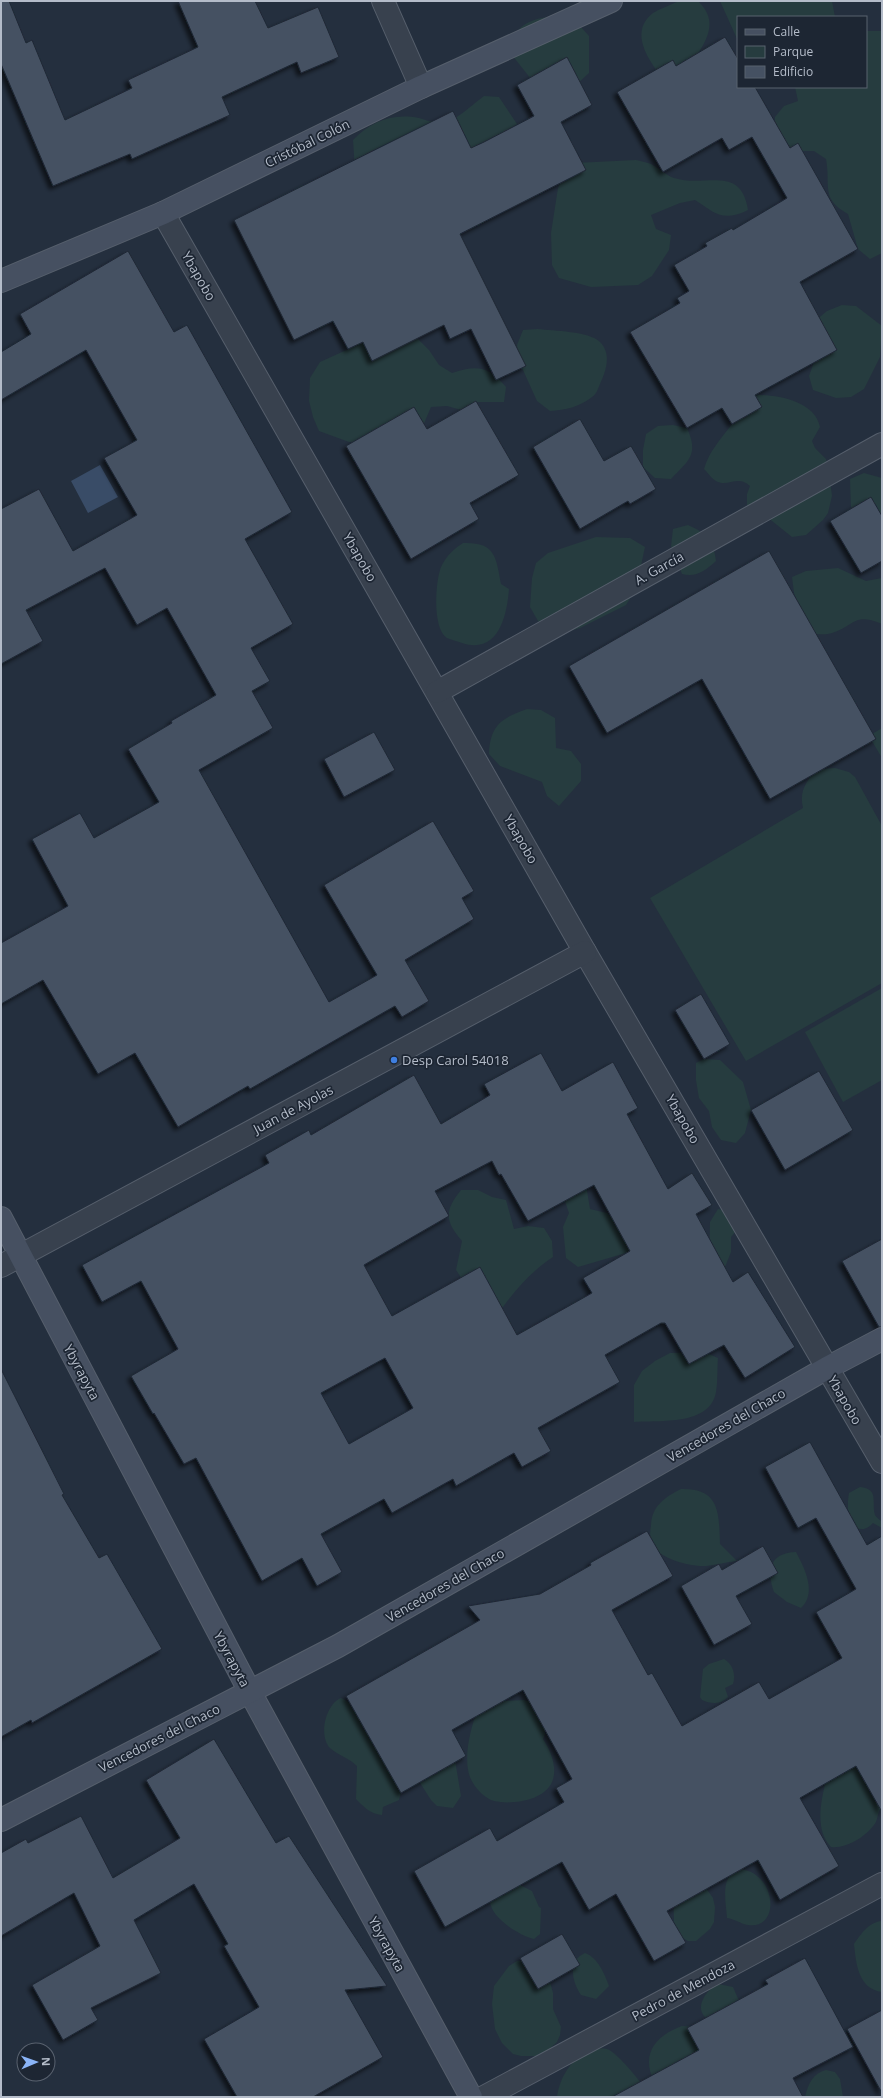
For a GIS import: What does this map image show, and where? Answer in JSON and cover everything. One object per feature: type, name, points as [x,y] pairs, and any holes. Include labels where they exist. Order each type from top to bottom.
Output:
[{"type":"street","points":[[383,1],[421,87]]},
{"type":"street","name":"Cristóbal Colón","points":[[1,281],[163,213],[421,87],[612,1]]},
{"type":"street","name":"Ybapobo","points":[[163,213],[585,952],[882,1462]]},
{"type":"street","name":"A. García","points":[[437,692],[882,444]]},
{"type":"street","name":"Juan de Ayolas","points":[[1,1266],[585,952]]},
{"type":"street","name":"Ybyrapyta","points":[[1,1218],[250,1692],[471,2097]]},
{"type":"street","name":"Vencedores del Chaco","points":[[1,1820],[338,1646],[827,1368],[882,1339]]},
{"type":"street","name":"Pedro de Mendoza","points":[[484,2097],[882,1884]]},
{"type":"green space","points":[[679,1],[698,1],[705,9],[708,16],[710,24],[709,32],[693,62],[657,71],[648,57],[642,42],[641,34],[643,27],[646,20],[653,13]]},
{"type":"green space","points":[[720,1],[832,1],[835,16],[737,16],[737,39]]},
{"type":"green space","points":[[550,17],[579,25],[589,36],[589,73],[577,84],[531,79],[512,55],[512,41],[519,29],[528,22]]},
{"type":"green space","points":[[867,31],[882,31],[882,253],[870,259],[858,249],[848,214],[833,203],[830,197],[828,191],[826,159],[814,151],[798,151],[783,146],[774,133],[775,117],[784,106],[798,101],[795,88],[867,88]]},
{"type":"green space","points":[[484,96],[499,97],[519,127],[478,151],[471,148],[355,171],[353,140],[360,133],[375,123],[400,117],[419,118],[437,123],[448,122],[459,116]]},
{"type":"green space","points":[[636,160],[651,164],[674,178],[698,181],[720,180],[730,182],[738,187],[744,196],[748,210],[739,214],[726,216],[720,215],[695,200],[680,203],[651,215],[656,229],[671,235],[669,250],[652,276],[638,285],[591,287],[559,278],[552,265],[551,233],[558,188],[564,175],[575,163]]},
{"type":"green space","points":[[842,305],[856,306],[882,326],[880,357],[864,389],[851,397],[836,398],[813,390],[809,376],[814,362],[815,321],[827,311]]},
{"type":"green space","points":[[538,329],[580,334],[595,338],[600,342],[606,352],[607,363],[597,392],[593,396],[577,406],[556,411],[550,411],[537,401],[518,359],[517,345],[523,330]]},
{"type":"green space","points":[[404,334],[418,339],[429,350],[439,365],[452,373],[475,368],[488,371],[500,380],[506,387],[504,402],[475,402],[461,410],[447,406],[431,407],[417,440],[382,444],[349,442],[319,431],[313,417],[309,401],[310,378],[320,362],[375,337]]},
{"type":"green space","points":[[758,395],[776,396],[795,402],[811,411],[817,418],[820,427],[812,441],[815,448],[826,459],[832,496],[828,513],[823,520],[806,535],[792,537],[767,517],[747,510],[747,494],[750,486],[741,481],[720,483],[713,479],[704,469],[712,451],[735,420],[744,404],[752,397]]},
{"type":"green space","points":[[673,425],[687,428],[692,445],[692,451],[687,462],[671,479],[655,478],[643,467],[643,450],[646,434],[658,426]]},
{"type":"green space","points":[[864,473],[882,478],[882,517],[862,520],[851,509],[850,479]]},
{"type":"green space","points":[[688,525],[700,531],[708,538],[713,548],[716,561],[705,570],[692,575],[682,574],[671,546],[673,529]]},
{"type":"green space","points":[[596,537],[630,538],[645,547],[636,589],[626,605],[580,628],[565,632],[549,631],[538,621],[530,607],[532,578],[536,563],[548,553]]},
{"type":"green space","points":[[463,543],[474,543],[488,548],[495,558],[501,584],[509,589],[506,611],[498,631],[492,638],[484,643],[474,645],[447,638],[442,633],[437,614],[436,603],[438,581],[442,565],[448,555]]},
{"type":"green space","points":[[838,568],[866,581],[882,578],[882,624],[865,619],[855,621],[830,634],[816,634],[804,624],[794,593],[792,577],[806,571]]},
{"type":"green space","points":[[527,709],[541,710],[555,718],[556,748],[571,751],[581,764],[581,781],[559,806],[547,796],[542,782],[500,766],[489,754],[492,736],[499,724],[510,716]]},
{"type":"green space","points":[[882,728],[882,758],[869,736]]},
{"type":"green space","points":[[835,768],[849,772],[855,777],[882,826],[882,983],[746,1061],[650,898],[803,808],[803,791],[810,778],[818,769]]},
{"type":"green space","points":[[882,988],[882,1080],[843,1102],[805,1032]]},
{"type":"green space","points":[[704,1059],[720,1060],[743,1082],[751,1110],[745,1133],[736,1143],[721,1140],[712,1127],[709,1111],[699,1098],[696,1080],[696,1063]]},
{"type":"green space","points":[[585,1179],[590,1209],[607,1213],[611,1216],[628,1212],[633,1251],[578,1267],[566,1258],[563,1227],[569,1213],[559,1184]]},
{"type":"green space","points":[[461,1190],[478,1190],[492,1197],[506,1200],[514,1229],[528,1226],[544,1228],[552,1241],[553,1257],[525,1280],[503,1307],[480,1299],[465,1284],[456,1270],[462,1241],[452,1228],[449,1210],[455,1197]]},
{"type":"green space","points":[[718,1209],[734,1211],[741,1225],[731,1237],[731,1252],[725,1267],[709,1266],[710,1222]]},
{"type":"green space","points":[[704,1352],[718,1358],[716,1392],[712,1403],[704,1411],[694,1416],[670,1421],[634,1422],[634,1385],[642,1371],[655,1361],[670,1353]]},
{"type":"green space","points":[[860,1487],[866,1488],[874,1497],[875,1515],[882,1522],[882,1528],[873,1523],[862,1529],[857,1528],[850,1521],[848,1509],[849,1493]]},
{"type":"green space","points":[[681,1489],[694,1490],[703,1493],[715,1504],[718,1513],[720,1544],[737,1561],[706,1566],[685,1564],[662,1555],[653,1546],[650,1533],[654,1512],[660,1503]]},
{"type":"green space","points":[[796,1552],[806,1573],[809,1588],[806,1602],[801,1608],[787,1602],[774,1592],[770,1577],[772,1564],[776,1559],[787,1553]]},
{"type":"green space","points":[[724,1659],[730,1664],[734,1673],[733,1684],[725,1688],[728,1697],[719,1703],[702,1700],[700,1697],[703,1669],[709,1664]]},
{"type":"green space","points":[[341,1698],[347,1701],[370,1724],[380,1743],[381,1759],[388,1765],[401,1792],[399,1800],[383,1807],[382,1815],[371,1812],[356,1799],[357,1766],[330,1748],[326,1742],[324,1728],[325,1720],[331,1707]]},
{"type":"green space","points":[[524,1700],[534,1703],[537,1706],[544,1720],[545,1735],[543,1739],[553,1760],[554,1777],[548,1788],[542,1794],[535,1797],[518,1802],[494,1801],[479,1791],[469,1776],[467,1757],[469,1737],[474,1719],[477,1711],[500,1701]]},
{"type":"green space","points":[[455,1760],[461,1796],[453,1808],[437,1806],[431,1800],[415,1775]]},
{"type":"green space","points":[[856,1761],[881,1808],[875,1823],[866,1834],[849,1844],[831,1847],[825,1839],[822,1831],[820,1812],[828,1773]]},
{"type":"green space","points":[[740,1869],[752,1873],[762,1880],[767,1890],[770,1900],[770,1911],[766,1919],[759,1924],[748,1925],[727,1918],[725,1897],[726,1883],[733,1872]]},
{"type":"green space","points":[[696,1874],[713,1898],[715,1907],[714,1922],[710,1929],[696,1941],[688,1941],[681,1937],[674,1922],[673,1887]]},
{"type":"green space","points":[[518,1884],[532,1891],[539,1907],[541,1908],[540,1934],[534,1939],[513,1930],[499,1918],[491,1905],[490,1899]]},
{"type":"green space","points":[[882,1921],[882,1992],[874,1990],[863,1981],[857,1967],[854,1944],[869,1926]]},
{"type":"green space","points":[[585,1953],[594,1958],[597,1962],[603,1971],[609,1986],[596,1999],[581,1995],[575,1984],[573,1966],[579,1957]]},
{"type":"green space","points":[[517,1961],[533,1961],[547,1971],[553,1993],[553,2009],[561,2027],[557,2042],[545,2053],[537,2056],[521,2056],[513,2054],[502,2043],[495,2029],[492,2004],[494,1986],[509,1966]]},
{"type":"green space","points":[[718,1984],[733,1987],[739,2001],[707,2019],[703,2015],[701,2005],[709,1990]]},
{"type":"green space","points":[[682,2026],[695,2027],[722,2046],[655,2083],[649,2064],[652,2048],[664,2035]]},
{"type":"green space","points":[[591,2049],[607,2049],[611,2051],[630,2070],[650,2097],[557,2097],[561,2082],[568,2068],[578,2057]]},
{"type":"green space","points":[[826,2070],[835,2072],[840,2079],[843,2097],[805,2097],[814,2076],[821,2071]]},
{"type":"water","points":[[100,465],[118,497],[88,513],[71,481]]},
{"type":"building","points":[[1,1],[9,1],[26,43],[32,40],[65,120],[132,88],[128,80],[198,47],[178,1],[255,1],[268,28],[318,7],[339,57],[301,73],[297,62],[222,97],[230,115],[132,159],[130,154],[53,186],[1,64]]},
{"type":"building","points":[[725,37],[737,57],[737,88],[756,88],[790,148],[798,143],[858,249],[800,282],[837,350],[755,395],[762,407],[732,424],[722,408],[687,428],[630,332],[680,303],[677,298],[689,291],[674,265],[707,246],[705,243],[732,228],[733,230],[787,198],[752,137],[729,150],[722,138],[663,172],[617,92],[673,60],[676,66]]},
{"type":"building","points":[[567,57],[592,105],[561,122],[586,170],[460,234],[526,366],[496,380],[471,329],[450,339],[444,325],[372,361],[363,342],[348,349],[333,321],[294,340],[234,220],[453,111],[471,148],[484,142],[534,116],[517,85]]},
{"type":"building","points":[[128,251],[174,332],[187,325],[292,512],[245,539],[293,624],[251,648],[270,681],[252,691],[273,728],[199,770],[329,1002],[377,975],[324,885],[433,821],[474,891],[462,898],[474,919],[405,960],[429,1001],[402,1017],[395,1006],[250,1089],[248,1086],[178,1127],[135,1053],[98,1074],[43,980],[1,1004],[1,943],[68,906],[32,839],[80,813],[94,838],[159,802],[128,749],[172,723],[171,721],[216,695],[167,608],[137,625],[105,568],[26,610],[43,641],[1,664],[1,509],[39,489],[73,551],[137,515],[104,458],[137,440],[86,350],[1,400],[1,352],[31,334],[20,314]]},
{"type":"building","points":[[476,401],[519,475],[470,503],[479,519],[411,559],[346,446],[414,407],[427,429]]},
{"type":"building","points":[[580,419],[604,461],[631,446],[656,489],[630,504],[628,501],[580,529],[533,447]]},
{"type":"building","points":[[871,497],[882,516],[882,561],[861,573],[830,521]]},
{"type":"building","points":[[769,551],[876,739],[770,799],[702,679],[607,733],[569,666]]},
{"type":"building","points":[[374,732],[395,770],[344,797],[324,759]]},
{"type":"building","points":[[701,994],[730,1044],[704,1059],[675,1010]]},
{"type":"building","points":[[541,1053],[562,1091],[613,1062],[638,1108],[627,1114],[668,1189],[692,1173],[712,1205],[696,1214],[733,1282],[748,1272],[795,1347],[745,1378],[724,1345],[689,1364],[665,1323],[661,1323],[605,1355],[620,1382],[538,1428],[551,1451],[522,1467],[514,1453],[456,1486],[453,1479],[392,1513],[384,1499],[321,1534],[342,1572],[317,1586],[302,1558],[262,1581],[196,1458],[184,1464],[131,1376],[178,1349],[141,1281],[102,1302],[82,1265],[269,1163],[265,1155],[309,1130],[311,1135],[414,1075],[441,1124],[490,1095],[484,1084]],"holes":[[[492,1161],[499,1175],[501,1174],[528,1221],[594,1185],[630,1251],[583,1278],[592,1293],[517,1335],[480,1267],[392,1316],[364,1265],[449,1216],[435,1191]],[[385,1358],[413,1408],[349,1444],[321,1393]]]},
{"type":"building","points":[[819,1071],[853,1130],[785,1170],[751,1110]]},
{"type":"building","points":[[882,1239],[882,1327],[879,1327],[842,1261]]},
{"type":"building","points":[[1,1369],[64,1494],[62,1495],[99,1558],[107,1554],[162,1649],[32,1723],[31,1720],[1,1737]]},
{"type":"building","points":[[810,1442],[867,1545],[882,1536],[882,1812],[856,1766],[800,1798],[839,1866],[780,1900],[758,1860],[667,1911],[686,1943],[654,1961],[616,1894],[589,1910],[562,1862],[445,1927],[414,1871],[490,1828],[497,1841],[564,1802],[556,1788],[572,1779],[523,1690],[452,1730],[466,1756],[401,1793],[346,1696],[480,1620],[468,1606],[540,1594],[591,1565],[590,1563],[647,1531],[673,1576],[612,1610],[648,1675],[652,1673],[682,1726],[759,1682],[769,1699],[842,1658],[816,1612],[856,1589],[816,1518],[798,1528],[765,1467]]},
{"type":"building","points":[[763,1546],[778,1573],[736,1596],[752,1624],[714,1645],[681,1586],[719,1564],[722,1570]]},
{"type":"building","points":[[214,1739],[276,1843],[289,1836],[387,1986],[345,1990],[383,2057],[313,2097],[237,2097],[204,2039],[259,2007],[224,1946],[228,1944],[194,1884],[134,1920],[161,1973],[91,2008],[98,2020],[63,2040],[32,1985],[100,1946],[74,1893],[1,1936],[1,1853],[26,1839],[28,1843],[81,1816],[113,1878],[180,1838],[146,1780]]},
{"type":"building","points":[[562,1934],[580,1965],[538,1989],[520,1958]]},
{"type":"building","points":[[805,1958],[853,2047],[793,2078],[803,2097],[612,2097],[699,2050],[687,2028],[768,1984],[765,1980]]},
{"type":"building","points":[[882,2010],[882,2093],[847,2029]]},
{"type":"place","name":"Desp Carol 54018","points":[[394,1060]]}]
